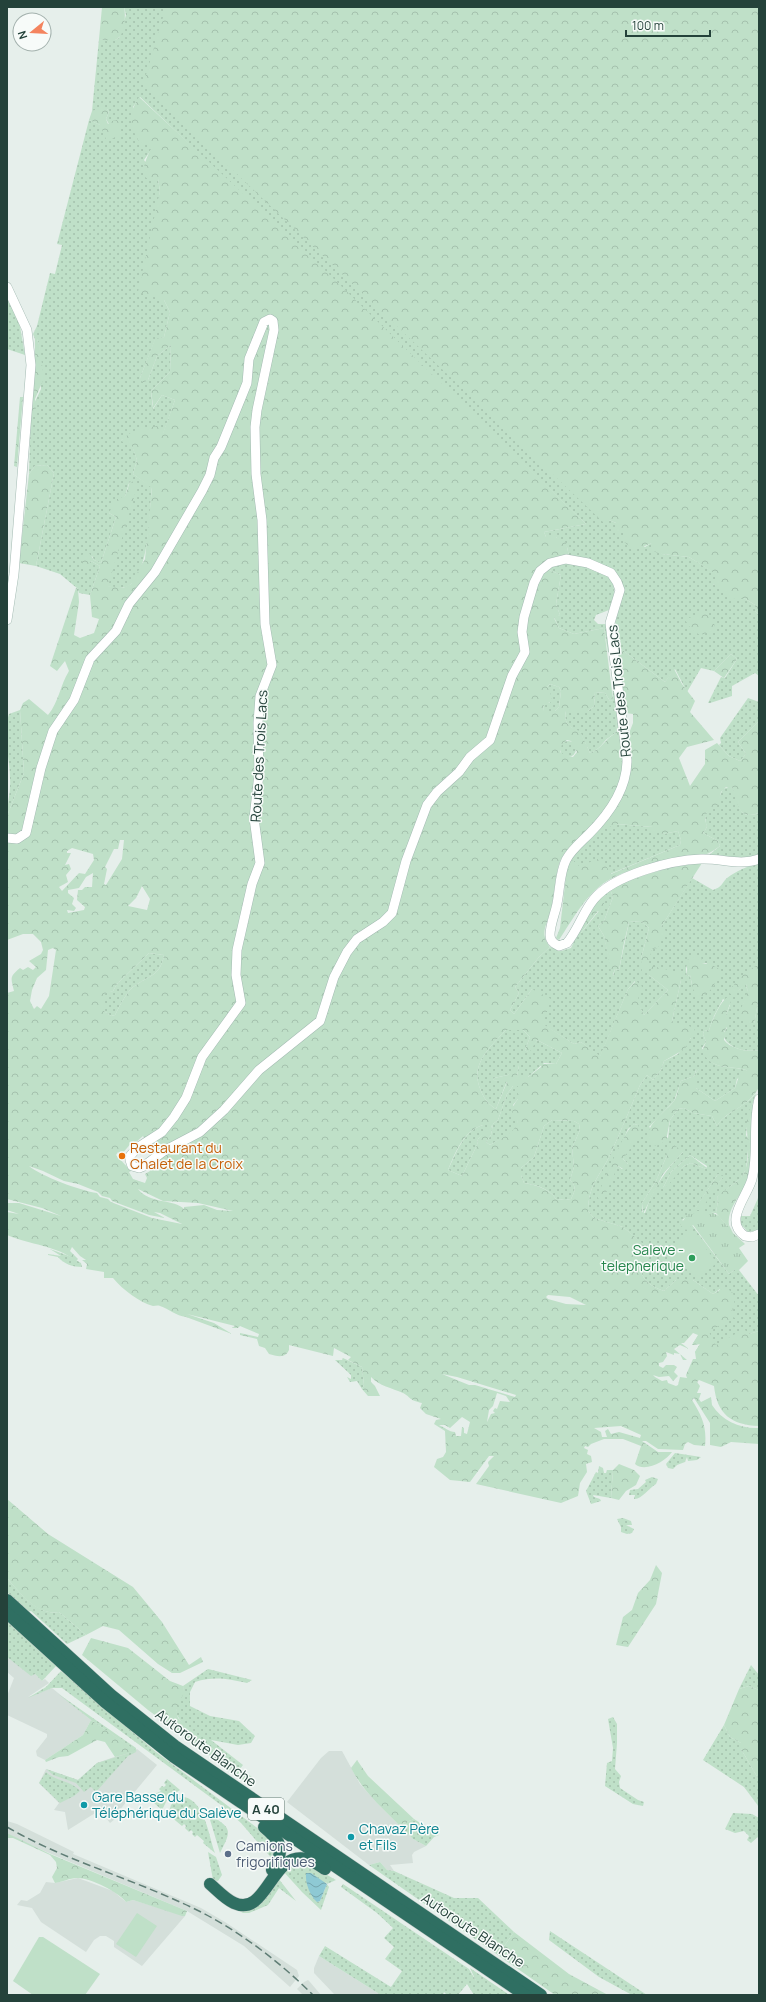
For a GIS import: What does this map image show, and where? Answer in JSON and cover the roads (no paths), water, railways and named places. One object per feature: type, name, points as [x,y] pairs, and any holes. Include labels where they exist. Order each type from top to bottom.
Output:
[{"type":"highway","name":"Autoroute Blanche","points":[[7,1600],[111,1695],[181,1750],[541,1995]]},
{"type":"highway","name":"Autoroute Blanche","points":[[7,1613],[124,1719],[198,1775],[525,1995]]},
{"type":"highway","points":[[198,1775],[277,1838],[281,1850],[276,1870],[257,1899],[246,1905],[233,1903],[210,1884]]},
{"type":"highway","points":[[229,1887],[237,1898],[249,1897],[255,1894],[276,1870],[285,1863],[294,1859],[309,1860],[399,1910]]},
{"type":"street","points":[[7,287],[26,330],[31,353],[14,574],[7,620]]},
{"type":"street","name":"Route des Trois Lacs","points":[[7,838],[17,839],[26,833],[41,768],[50,739],[57,724],[74,700],[86,666],[96,651],[116,631],[129,604],[155,572],[202,491],[210,475],[214,458],[221,447],[247,383],[251,350],[264,322],[268,319],[273,321],[274,330],[257,410],[254,442],[261,512],[265,624],[272,665],[260,696],[258,723],[260,768],[254,818],[260,864],[252,884],[238,950],[236,975],[241,1003],[202,1057],[188,1093],[178,1112],[162,1132],[144,1142],[132,1153],[130,1160],[132,1166],[139,1168],[144,1166],[164,1151],[200,1132],[224,1110],[259,1070],[320,1021],[334,977],[347,952],[357,939],[383,922],[392,913],[406,861],[427,805],[437,792],[459,772],[470,757],[490,740],[512,676],[525,652],[522,626],[534,583],[540,571],[550,563],[566,559],[588,562],[611,573],[617,582],[619,594],[610,623],[626,748],[626,778],[618,796],[598,824],[566,860],[550,929],[551,938],[555,944],[562,946],[567,943],[580,919],[600,892],[614,883],[651,869],[692,860],[710,859],[744,863],[759,859]]},
{"type":"street","points":[[759,1099],[756,1112],[755,1167],[752,1181],[735,1215],[735,1221],[737,1229],[744,1236],[752,1237],[759,1234]]},
{"type":"water","points":[[306,1873],[311,1873],[327,1884],[320,1901],[317,1902],[310,1893],[306,1881]]},
{"type":"railway","points":[[7,1827],[49,1849],[160,1893],[200,1911],[252,1943],[284,1968],[313,1995]]},
{"type":"place","name":"Restaurant du Chalet de la Croix","points":[[122,1156]]},
{"type":"place","name":"Saleve - telepherique","points":[[692,1258]]},
{"type":"place","name":"Gare Basse du Téléphérique du Salève","points":[[84,1805]]},
{"type":"place","name":"Chavaz Père et Fils","points":[[351,1837]]},
{"type":"place","name":"Camions frigorifiques","points":[[228,1854]]}]
